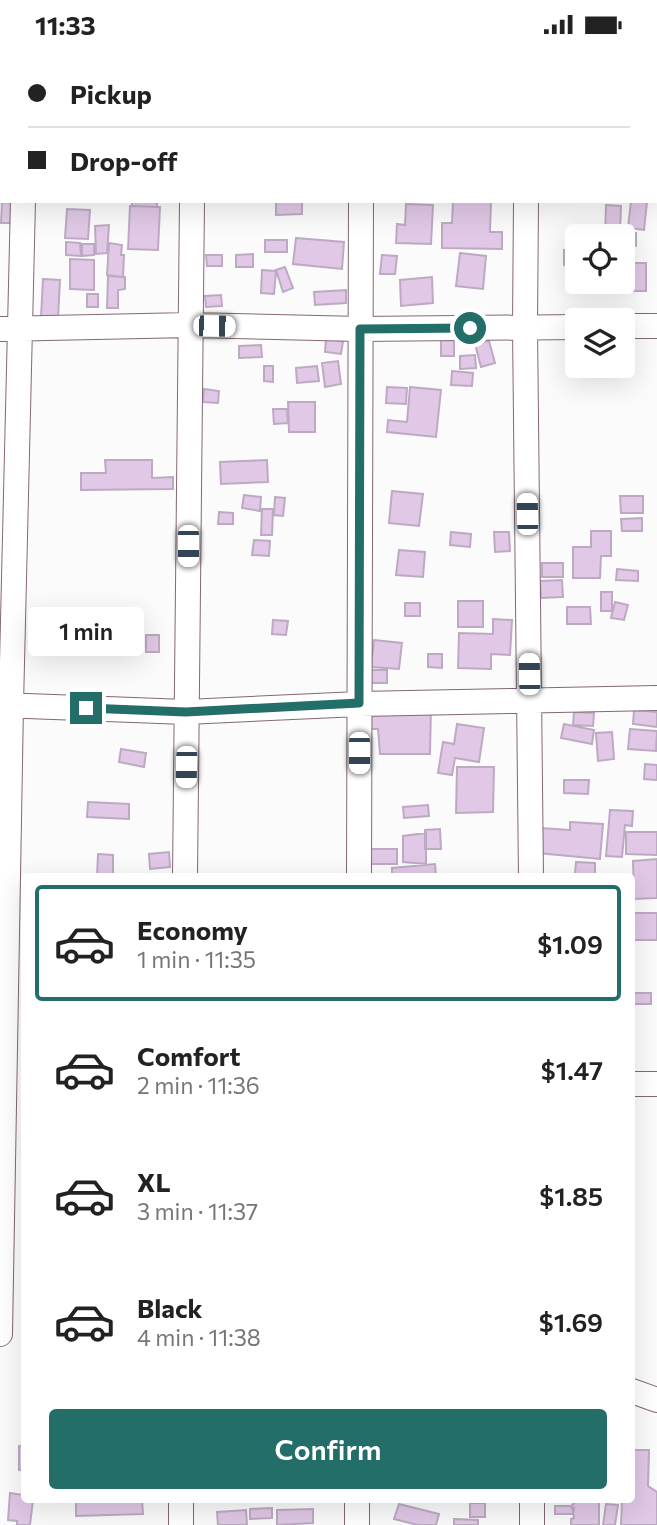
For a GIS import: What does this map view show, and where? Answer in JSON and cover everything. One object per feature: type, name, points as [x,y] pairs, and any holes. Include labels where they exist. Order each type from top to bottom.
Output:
[{"type":"street","points":[[0,1334],[9,1157],[6,705],[10,328],[23,203]]},
{"type":"street","points":[[185,873],[192,203]]},
{"type":"street","points":[[359,873],[361,203]]},
{"type":"street","points":[[526,203],[531,873]]},
{"type":"street","points":[[10,328],[190,325],[360,329],[565,327]]},
{"type":"street","points":[[635,326],[657,326]]},
{"type":"street","points":[[6,705],[186,712],[359,703],[657,698]]},
{"type":"street","points":[[635,1084],[657,1084]]},
{"type":"street","points":[[635,1392],[657,1400]]},
{"type":"street","points":[[181,1503],[181,1525]]},
{"type":"street","points":[[357,1503],[357,1525]]},
{"type":"street","points":[[532,1503],[532,1525]]},
{"type":"building","points":[[2,203],[12,203],[11,223],[1,223]]},
{"type":"building","points":[[132,203],[157,203],[157,207],[132,206]]},
{"type":"building","points":[[276,203],[302,203],[302,214],[276,215]]},
{"type":"building","points":[[453,203],[491,203],[490,232],[502,232],[502,249],[442,248],[442,223],[452,223]]},
{"type":"building","points":[[631,203],[647,203],[644,230],[635,229],[635,224],[628,224]]},
{"type":"building","points":[[406,204],[433,205],[431,244],[396,243],[397,224],[405,225]]},
{"type":"building","points":[[606,205],[621,206],[620,224],[605,224]]},
{"type":"building","points":[[130,206],[160,207],[158,250],[128,249]]},
{"type":"building","points":[[67,209],[90,210],[88,239],[65,238]]},
{"type":"building","points":[[109,225],[107,253],[96,254],[95,226]]},
{"type":"building","points":[[296,238],[344,242],[342,269],[293,264]]},
{"type":"building","points":[[265,240],[287,240],[287,252],[265,252]]},
{"type":"building","points":[[66,242],[80,243],[81,256],[66,255]]},
{"type":"building","points":[[109,243],[122,245],[123,277],[107,275]]},
{"type":"building","points":[[82,244],[94,244],[94,255],[82,256]]},
{"type":"building","points":[[460,253],[486,256],[483,289],[456,286]]},
{"type":"building","points":[[253,254],[253,267],[236,267],[236,255]]},
{"type":"building","points":[[206,255],[222,255],[222,266],[207,266]]},
{"type":"building","points":[[382,255],[397,256],[395,274],[380,274]]},
{"type":"building","points":[[70,259],[94,260],[94,290],[70,289]]},
{"type":"building","points":[[635,263],[646,263],[646,291],[635,291]]},
{"type":"building","points":[[285,267],[293,288],[283,292],[276,270]]},
{"type":"building","points":[[262,270],[276,271],[274,294],[261,293]]},
{"type":"building","points":[[108,276],[125,277],[125,289],[118,290],[118,308],[107,308]]},
{"type":"building","points":[[432,277],[433,303],[401,306],[400,280]]},
{"type":"building","points":[[43,279],[60,280],[58,318],[41,317]]},
{"type":"building","points":[[346,290],[346,303],[315,305],[314,292]]},
{"type":"building","points":[[87,294],[98,294],[98,307],[87,307]]},
{"type":"building","points":[[221,295],[222,306],[206,307],[205,296]]},
{"type":"building","points":[[441,334],[454,334],[454,356],[441,356]]},
{"type":"building","points":[[326,339],[343,341],[341,354],[325,352]]},
{"type":"building","points":[[489,341],[495,363],[481,367],[475,344]]},
{"type":"building","points":[[261,345],[262,357],[239,358],[239,346]]},
{"type":"building","points":[[475,355],[476,368],[460,369],[460,356]]},
{"type":"building","points":[[338,361],[341,384],[325,387],[322,363]]},
{"type":"building","points":[[264,366],[273,366],[273,382],[264,381]]},
{"type":"building","points":[[317,366],[319,381],[297,383],[296,368]]},
{"type":"building","points":[[452,371],[473,373],[472,386],[451,385]]},
{"type":"building","points":[[387,387],[407,388],[406,404],[386,403]]},
{"type":"building","points":[[410,387],[441,390],[436,437],[387,432],[388,420],[407,422]]},
{"type":"building","points":[[204,389],[219,391],[218,403],[203,402]]},
{"type":"building","points":[[288,402],[315,402],[315,432],[289,432]]},
{"type":"building","points":[[273,409],[287,409],[288,423],[274,424]]},
{"type":"building","points":[[105,460],[152,460],[152,478],[173,477],[173,489],[81,490],[81,473],[106,473]]},
{"type":"building","points":[[267,460],[268,482],[221,484],[220,462]]},
{"type":"building","points":[[392,491],[423,494],[419,526],[389,523]]},
{"type":"building","points":[[244,495],[261,497],[260,511],[242,508]]},
{"type":"building","points":[[620,496],[643,496],[643,513],[621,513]]},
{"type":"building","points":[[275,497],[285,498],[283,516],[274,515]]},
{"type":"building","points":[[262,509],[273,509],[272,535],[261,535]]},
{"type":"building","points":[[219,512],[233,513],[233,524],[218,524]]},
{"type":"building","points":[[642,518],[642,531],[622,531],[621,519]]},
{"type":"building","points":[[591,531],[611,531],[611,556],[601,556],[600,578],[573,578],[573,547],[591,547]]},
{"type":"building","points":[[451,532],[471,534],[470,547],[450,545]]},
{"type":"building","points":[[494,532],[509,532],[510,551],[495,552]]},
{"type":"building","points":[[254,540],[270,541],[269,556],[252,555]]},
{"type":"building","points":[[399,550],[425,552],[423,577],[396,575]]},
{"type":"building","points":[[542,563],[563,563],[563,577],[542,577]]},
{"type":"building","points":[[617,569],[638,571],[638,581],[616,580]]},
{"type":"building","points":[[562,580],[563,597],[541,598],[540,581]]},
{"type":"building","points":[[601,592],[612,592],[612,611],[601,611]]},
{"type":"building","points":[[458,601],[483,601],[483,627],[458,627]]},
{"type":"building","points":[[615,602],[628,605],[624,620],[611,618]]},
{"type":"building","points":[[405,603],[420,603],[420,616],[405,616]]},
{"type":"building","points":[[567,607],[590,607],[591,624],[567,624]]},
{"type":"building","points":[[493,619],[512,620],[510,655],[491,654],[491,669],[458,668],[459,633],[493,634]]},
{"type":"building","points":[[273,620],[288,621],[286,635],[272,634]]},
{"type":"building","points":[[146,635],[159,635],[159,652],[146,652]]},
{"type":"building","points":[[374,640],[402,643],[399,669],[371,667]]},
{"type":"building","points":[[428,654],[442,654],[442,668],[428,667]]},
{"type":"building","points":[[371,670],[387,670],[387,683],[371,683]]},
{"type":"building","points":[[431,706],[430,754],[380,754],[378,729],[371,729],[370,707]]},
{"type":"building","points":[[634,710],[657,712],[657,727],[633,724]]},
{"type":"building","points":[[574,712],[594,713],[593,726],[573,725]]},
{"type":"building","points":[[457,724],[484,728],[479,762],[455,758],[452,775],[438,773],[443,742],[454,744]]},
{"type":"building","points":[[564,724],[594,730],[592,744],[561,738]]},
{"type":"building","points":[[630,729],[657,731],[656,751],[628,749]]},
{"type":"building","points":[[612,732],[614,759],[598,761],[596,733]]},
{"type":"building","points":[[121,749],[146,753],[144,767],[119,762]]},
{"type":"building","points":[[645,764],[657,765],[657,780],[644,779]]},
{"type":"building","points":[[457,767],[494,767],[493,812],[456,813]]},
{"type":"building","points":[[564,780],[589,780],[588,794],[564,793]]},
{"type":"building","points":[[88,802],[129,804],[129,819],[87,817]]},
{"type":"building","points":[[428,805],[429,816],[404,818],[403,807]]},
{"type":"building","points":[[610,810],[633,811],[632,826],[625,825],[622,857],[606,856]]},
{"type":"building","points":[[570,822],[603,824],[600,859],[538,853],[541,828],[570,830]]},
{"type":"building","points":[[440,829],[441,849],[425,849],[425,830]]},
{"type":"building","points":[[626,832],[657,832],[657,855],[626,854]]},
{"type":"building","points":[[426,833],[426,864],[403,862],[403,836]]},
{"type":"building","points":[[369,849],[397,849],[397,864],[369,864]]},
{"type":"building","points":[[169,852],[170,867],[150,869],[149,854]]},
{"type":"building","points":[[98,854],[113,855],[113,873],[97,873]]},
{"type":"building","points":[[657,859],[657,898],[635,899],[633,861]]},
{"type":"building","points":[[576,862],[595,863],[595,873],[575,873]]},
{"type":"building","points":[[435,864],[436,873],[392,873],[392,868]]},
{"type":"building","points":[[635,913],[657,913],[657,940],[635,940]]},
{"type":"building","points":[[635,993],[651,993],[651,1004],[635,1004]]},
{"type":"building","points":[[21,1446],[21,1470],[19,1470]]},
{"type":"building","points":[[635,1450],[649,1450],[648,1486],[657,1492],[657,1525],[621,1525],[622,1503],[635,1503]]},
{"type":"building","points":[[10,1493],[21,1495],[21,1503],[33,1503],[30,1525],[17,1525],[17,1521],[8,1520]]},
{"type":"building","points":[[76,1503],[142,1503],[143,1514],[76,1516]]},
{"type":"building","points":[[470,1503],[485,1503],[485,1517],[470,1517]]},
{"type":"building","points":[[599,1503],[599,1525],[571,1525],[571,1519],[574,1518],[572,1505]]},
{"type":"building","points":[[399,1504],[439,1514],[436,1525],[418,1525],[394,1519]]},
{"type":"building","points":[[606,1504],[618,1505],[615,1525],[603,1525]]},
{"type":"building","points":[[555,1506],[570,1506],[574,1508],[573,1514],[555,1514]]},
{"type":"building","points":[[272,1508],[272,1518],[250,1519],[250,1509]]},
{"type":"building","points":[[313,1509],[313,1523],[277,1525],[277,1510]]},
{"type":"building","points":[[246,1510],[247,1525],[218,1525],[217,1512]]},
{"type":"building","points":[[454,1519],[478,1520],[478,1525],[454,1525]]},
{"type":"route","points":[[86,708],[186,712],[359,703],[360,329],[470,328]]}]
